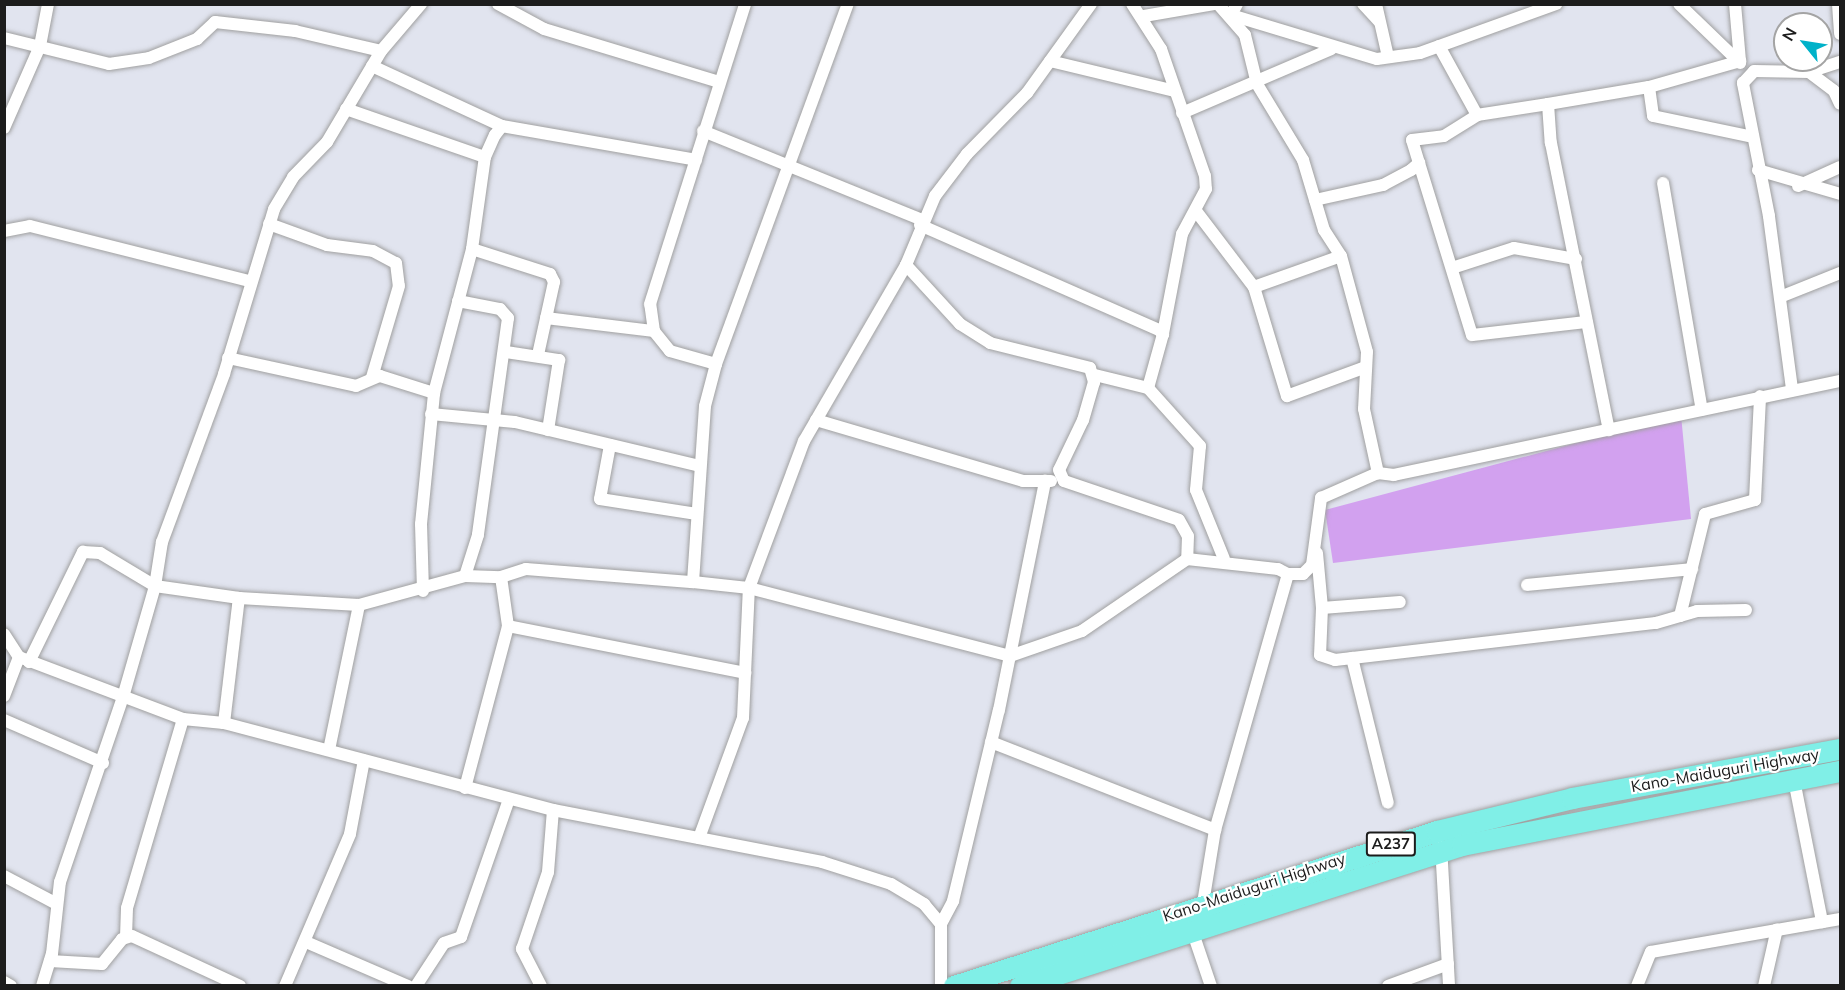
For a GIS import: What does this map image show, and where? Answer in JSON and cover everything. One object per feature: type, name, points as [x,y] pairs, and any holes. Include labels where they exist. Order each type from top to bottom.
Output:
[{"type":"highway","name":"Kano-Maiduguri Highway","points":[[954,986],[1203,903],[1437,831],[1572,798],[1840,749]]},
{"type":"highway","name":"Kano-Maiduguri Highway","points":[[1020,986],[1443,851],[1544,826],[1840,771]]},
{"type":"street","points":[[4,128],[40,46],[48,4]]},
{"type":"street","points":[[42,986],[50,961],[55,903],[123,697],[155,586],[162,542],[228,358],[249,281],[269,224],[294,177],[327,142],[381,51],[421,4]]},
{"type":"street","points":[[498,4],[544,29],[719,82]]},
{"type":"street","points":[[716,364],[670,351],[654,331],[650,304],[745,4]]},
{"type":"street","points":[[693,582],[705,406],[716,364],[787,165],[848,4]]},
{"type":"street","points":[[699,838],[742,718],[749,588],[816,420],[906,265],[921,222],[967,154],[1027,93],[1091,4]]},
{"type":"street","points":[[1132,4],[1144,16],[1175,91],[1204,176],[1196,211],[1182,234],[1163,334],[1148,388]]},
{"type":"street","points":[[1144,16],[1216,4],[1331,49],[1388,57],[1439,46],[1536,8],[1556,4]]},
{"type":"street","points":[[1363,4],[1380,22]]},
{"type":"street","points":[[1376,4],[1388,57]]},
{"type":"street","points":[[1679,4],[1740,62],[1748,74]]},
{"type":"street","points":[[1735,4],[1740,62]]},
{"type":"street","points":[[1838,4],[1840,34]]},
{"type":"street","points":[[1234,10],[1245,35],[1257,84],[1303,160],[1324,230],[1341,255],[1366,367],[1364,409],[1378,473]]},
{"type":"street","points":[[4,38],[109,64],[149,58],[197,39],[215,22],[295,31],[381,51]]},
{"type":"street","points":[[1439,46],[1477,115]]},
{"type":"street","points":[[1182,113],[1257,84],[1331,49]]},
{"type":"street","points":[[1050,61],[1175,91]]},
{"type":"street","points":[[1586,322],[1472,335],[1412,140],[1444,136],[1477,115],[1649,87],[1740,62]]},
{"type":"street","points":[[372,66],[501,126],[696,160]]},
{"type":"street","points":[[1748,74],[1809,72],[1834,91],[1840,104]]},
{"type":"street","points":[[1748,74],[1743,83],[1749,136],[1758,170],[1780,297],[1792,389]]},
{"type":"street","points":[[1649,87],[1653,116],[1749,136]]},
{"type":"street","points":[[1548,105],[1586,322],[1609,430]]},
{"type":"street","points":[[346,110],[485,157]]},
{"type":"street","points":[[423,591],[421,524],[434,393],[472,249],[485,157],[501,126]]},
{"type":"street","points":[[703,131],[921,222],[1163,334]]},
{"type":"street","points":[[1315,200],[1383,185],[1419,163]]},
{"type":"street","points":[[1798,186],[1840,167]]},
{"type":"street","points":[[1758,170],[1798,186],[1840,194]]},
{"type":"street","points":[[1662,183],[1702,410]]},
{"type":"street","points":[[1196,211],[1254,287],[1287,396],[1366,367]]},
{"type":"street","points":[[269,224],[327,245],[373,251],[396,264],[399,286],[372,377]]},
{"type":"street","points":[[4,231],[30,226],[249,281]]},
{"type":"street","points":[[1452,268],[1514,248],[1576,259]]},
{"type":"street","points":[[472,249],[550,274],[554,282],[538,355]]},
{"type":"street","points":[[1254,287],[1341,255]]},
{"type":"street","points":[[906,265],[960,324],[990,343],[1053,357],[1090,368],[1095,375],[1148,388],[1200,446],[1196,490],[1224,560]]},
{"type":"street","points":[[1780,297],[1840,273]]},
{"type":"street","points":[[458,301],[500,309],[508,318],[506,352],[493,421],[478,535],[465,576]]},
{"type":"street","points":[[546,318],[654,331]]},
{"type":"street","points":[[506,352],[538,355],[559,360],[548,430]]},
{"type":"street","points":[[228,358],[356,386],[372,377],[434,393]]},
{"type":"street","points":[[1064,481],[1059,470],[1083,420],[1095,375]]},
{"type":"street","points":[[4,696],[82,552],[100,553],[155,586],[239,598],[359,605],[423,591],[465,576],[501,577],[526,569],[749,588],[1010,656],[1082,631],[1187,559],[1224,560],[1288,574],[1303,574],[1312,565],[1321,498],[1378,473],[1394,475],[1792,389],[1840,381]]},
{"type":"street","points":[[1680,616],[1706,514],[1755,500],[1760,396]]},
{"type":"street","points":[[431,414],[548,430],[700,466]]},
{"type":"street","points":[[816,420],[984,471],[1045,481],[1064,481],[1179,520],[1188,536],[1187,559]]},
{"type":"street","points":[[610,445],[600,499],[697,514]]},
{"type":"street","points":[[941,986],[941,924],[953,902],[991,742],[1045,481]]},
{"type":"street","points":[[1316,543],[1322,608],[1320,655],[1352,658],[1680,616],[1746,610]]},
{"type":"street","points":[[1527,585],[1692,569]]},
{"type":"street","points":[[1203,903],[1215,830],[1288,574]]},
{"type":"street","points":[[465,788],[508,626],[501,577]]},
{"type":"street","points":[[224,723],[239,598]]},
{"type":"street","points":[[1322,608],[1400,602]]},
{"type":"street","points":[[328,750],[359,605]]},
{"type":"street","points":[[508,626],[745,673]]},
{"type":"street","points":[[4,634],[24,659],[183,719],[224,723],[553,810],[868,874],[924,904],[941,924]]},
{"type":"street","points":[[1352,658],[1388,803]]},
{"type":"street","points":[[50,961],[102,964],[126,937],[127,908],[183,719]]},
{"type":"street","points":[[4,720],[103,762]]},
{"type":"street","points":[[991,742],[1215,830]]},
{"type":"street","points":[[285,986],[306,942],[350,834],[364,760]]},
{"type":"street","points":[[1794,780],[1822,922]]},
{"type":"street","points":[[416,986],[444,943],[461,937],[510,799]]},
{"type":"street","points":[[541,986],[522,949],[548,872],[553,810]]},
{"type":"street","points":[[1437,831],[1443,851],[1449,986]]},
{"type":"street","points":[[4,876],[55,903]]},
{"type":"street","points":[[1637,986],[1644,958],[1651,952],[1840,919]]},
{"type":"street","points":[[1764,986],[1777,929]]},
{"type":"street","points":[[1192,930],[1211,986]]},
{"type":"street","points":[[126,937],[157,943],[240,986]]},
{"type":"street","points":[[306,942],[408,986]]},
{"type":"street","points":[[1388,986],[1420,980],[1448,964]]},
{"type":"street","points":[[4,982],[11,986]]},
{"type":"shaded area","points":[[1681,415],[1691,519],[1333,563],[1325,510]]}]
